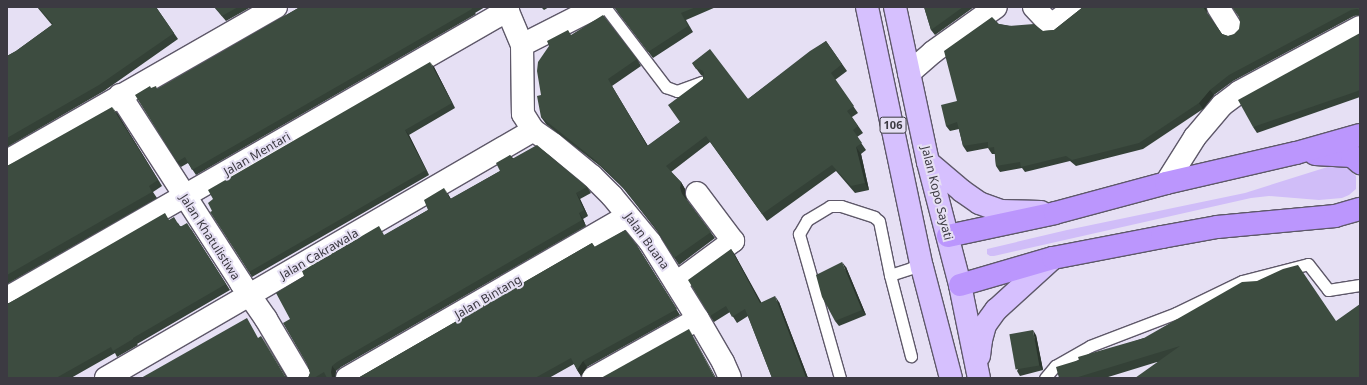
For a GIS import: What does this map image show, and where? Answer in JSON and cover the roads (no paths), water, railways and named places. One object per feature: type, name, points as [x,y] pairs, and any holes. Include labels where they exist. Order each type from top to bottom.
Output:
[{"type":"highway","points":[[948,236],[1055,213],[1166,183],[1296,153],[1360,135]]},
{"type":"highway","points":[[1296,153],[1352,156],[1360,163]]},
{"type":"highway","points":[[1335,216],[1360,204]]},
{"type":"highway","points":[[960,285],[1053,258],[1217,227],[1335,216],[1360,209]]},
{"type":"main road","name":"106","points":[[867,7],[922,267],[951,378]]},
{"type":"main road","name":"Jalan Kopo Sayati","points":[[895,7],[928,162],[960,285],[978,376]]},
{"type":"main road","points":[[928,162],[962,191],[979,203],[1001,211],[1055,213]]},
{"type":"main road","points":[[918,244],[948,236]]},
{"type":"main road","points":[[978,376],[981,340],[985,325],[996,310],[1053,258]]},
{"type":"main road","points":[[929,290],[960,285]]},
{"type":"street","points":[[7,161],[276,7]]},
{"type":"street","points":[[522,45],[597,7]]},
{"type":"street","points":[[909,73],[933,52],[996,7]]},
{"type":"street","points":[[1034,7],[1051,25],[1076,7]]},
{"type":"street","points":[[1218,7],[1232,29]]},
{"type":"street","points":[[507,9],[522,45],[523,114],[533,130]]},
{"type":"street","name":"Jalan Mentari","points":[[7,298],[507,9]]},
{"type":"street","points":[[1166,183],[1195,137],[1222,105],[1239,92],[1360,27]]},
{"type":"street","name":"Jalan Khatulistiwa","points":[[120,95],[184,196],[266,320],[301,378]]},
{"type":"street","name":"Jalan Buana","points":[[533,130],[553,144],[592,176],[650,242],[698,319],[723,362],[730,378]]},
{"type":"street","name":"Jalan Cakrawala","points":[[106,378],[533,130]]},
{"type":"street","points":[[676,283],[732,242],[697,193]]},
{"type":"street","name":"Jalan Bintang","points":[[347,378],[628,216]]},
{"type":"street","points":[[593,378],[698,319]]},
{"type":"lane","points":[[605,7],[666,88],[677,91],[702,82]]},
{"type":"lane","points":[[840,378],[799,234],[800,230],[808,220],[830,206],[836,205],[874,217],[879,221],[890,275],[911,356]]},
{"type":"lane","points":[[1045,378],[1055,366],[1090,346],[1176,313],[1242,281],[1308,264],[1328,290],[1360,285]]},
{"type":"lane","points":[[890,275],[911,268],[922,267]]}]
